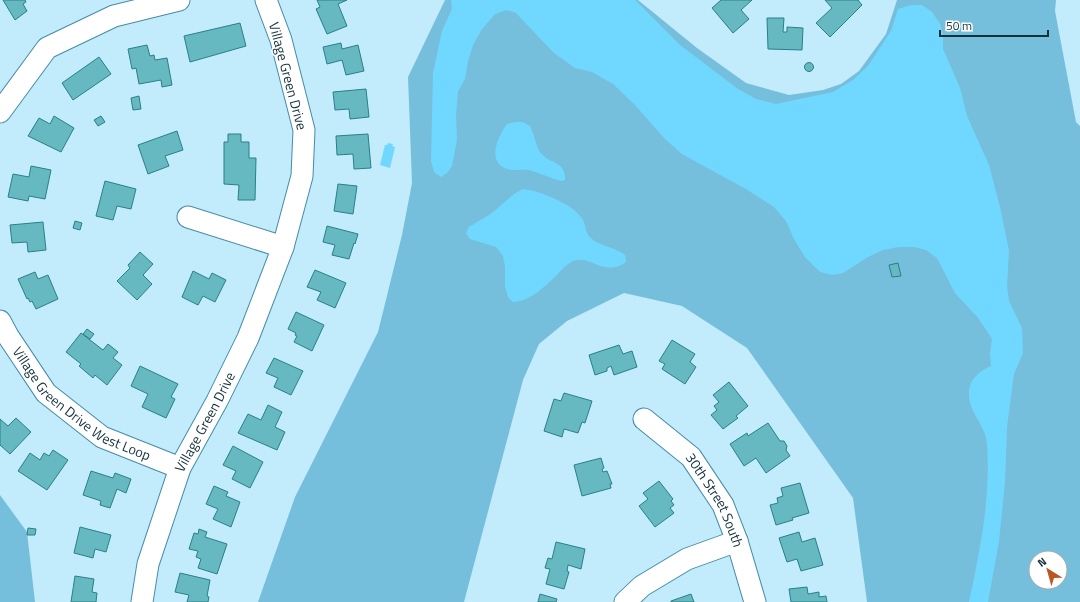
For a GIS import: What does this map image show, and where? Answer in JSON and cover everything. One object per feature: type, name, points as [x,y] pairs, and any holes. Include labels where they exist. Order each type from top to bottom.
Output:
[{"type":"street","points":[[0,112],[47,48],[114,16],[179,0]]},
{"type":"street","name":"Village Green Drive","points":[[142,602],[148,564],[180,468],[217,401],[248,338],[283,247],[302,176],[304,130],[281,40],[266,0]]},
{"type":"street","points":[[188,217],[283,247]]},
{"type":"street","name":"Village Green Drive West Loop","points":[[0,321],[8,336],[46,393],[102,437],[180,468]]},
{"type":"street","name":"30th Street South","points":[[644,419],[691,458],[723,505],[737,541],[755,602]]},
{"type":"street","points":[[625,602],[642,586],[686,559],[737,541]]},
{"type":"shaded area","points":[[445,0],[638,0],[697,48],[746,83],[789,95],[823,90],[841,84],[859,71],[886,34],[897,0],[1056,0],[1055,11],[1076,122],[1080,126],[1080,602],[867,602],[853,498],[747,348],[682,306],[624,293],[567,321],[539,344],[523,380],[464,602],[258,602],[295,497],[378,332],[402,235],[412,183],[408,77]]},
{"type":"shaded area","points":[[451,0],[635,0],[680,45],[738,89],[756,99],[776,104],[833,92],[853,80],[868,66],[891,31],[898,9],[911,5],[922,5],[932,12],[940,24],[943,35],[943,49],[960,88],[967,116],[989,165],[1000,207],[1009,251],[1007,286],[1009,301],[1022,328],[1023,353],[1014,374],[1007,427],[1005,482],[999,541],[988,602],[969,602],[984,523],[988,464],[986,437],[971,406],[969,400],[969,388],[976,376],[991,366],[990,353],[992,339],[979,319],[955,293],[937,258],[926,250],[914,247],[899,247],[883,250],[868,257],[843,273],[832,275],[820,272],[805,257],[794,239],[786,221],[774,207],[746,189],[682,154],[665,139],[635,105],[613,84],[592,72],[575,68],[554,53],[516,13],[506,10],[495,14],[482,29],[473,45],[468,61],[465,79],[458,91],[456,114],[457,140],[452,166],[447,173],[441,177],[434,172],[431,161],[433,73],[442,31],[452,9]]},
{"type":"shaded area","points":[[522,122],[530,126],[540,152],[563,169],[565,180],[561,181],[529,170],[512,170],[501,166],[495,155],[500,135],[507,124]]},
{"type":"shaded area","points":[[388,143],[393,144],[392,146],[395,147],[390,168],[380,165],[385,145]]},
{"type":"shaded area","points":[[523,189],[547,195],[565,204],[579,214],[590,237],[596,242],[617,250],[625,255],[626,262],[611,268],[586,260],[573,261],[564,267],[543,288],[532,296],[513,302],[508,297],[505,286],[505,266],[503,256],[496,247],[470,239],[466,233],[469,227],[492,213],[514,194]]},
{"type":"shaded area","points":[[0,495],[27,532],[35,602],[0,602]]},
{"type":"building","points":[[3,0],[25,0],[26,2],[23,4],[27,11],[15,20]]},
{"type":"building","points":[[317,0],[347,0],[338,4],[347,26],[327,34],[316,9],[320,7]]},
{"type":"building","points":[[721,0],[752,0],[741,10],[749,19],[733,33],[712,8]]},
{"type":"building","points":[[825,0],[858,0],[862,5],[830,37],[816,23],[832,8]]},
{"type":"building","points":[[767,18],[784,18],[783,32],[787,32],[787,27],[803,28],[802,50],[768,49]]},
{"type":"building","points":[[240,23],[246,46],[190,62],[184,36]]},
{"type":"building","points":[[341,43],[342,49],[358,45],[364,71],[346,75],[342,60],[327,64],[323,47]]},
{"type":"building","points":[[147,45],[150,56],[154,55],[155,60],[167,58],[172,85],[162,87],[161,80],[139,84],[136,68],[132,69],[128,49]]},
{"type":"building","points":[[99,57],[111,74],[73,100],[62,83]]},
{"type":"building","points":[[807,63],[811,63],[813,67],[811,71],[807,71],[805,69],[805,65]]},
{"type":"building","points":[[366,89],[369,117],[350,119],[349,109],[335,110],[333,92]]},
{"type":"building","points":[[139,96],[141,109],[133,110],[131,98]]},
{"type":"building","points":[[54,116],[74,128],[61,152],[28,136],[39,118],[50,124]]},
{"type":"building","points":[[101,116],[105,122],[98,126],[94,120]]},
{"type":"building","points":[[177,131],[183,150],[165,156],[169,166],[148,174],[138,145]]},
{"type":"building","points":[[228,134],[241,134],[241,142],[249,142],[249,158],[256,158],[255,200],[238,200],[239,185],[224,184],[224,142],[228,142]]},
{"type":"building","points":[[368,134],[371,168],[354,169],[353,154],[337,155],[336,136]]},
{"type":"building","points":[[31,166],[51,170],[45,199],[29,196],[28,201],[8,197],[13,174],[29,177]]},
{"type":"building","points":[[105,181],[136,189],[131,209],[117,206],[113,220],[96,216]]},
{"type":"building","points":[[338,184],[357,186],[353,214],[334,211]]},
{"type":"building","points":[[75,221],[82,223],[80,230],[73,228]]},
{"type":"building","points":[[43,222],[46,250],[28,252],[27,242],[12,243],[10,225]]},
{"type":"building","points":[[327,226],[358,234],[349,259],[332,255],[335,245],[323,242]]},
{"type":"building","points":[[140,252],[153,264],[143,275],[152,284],[137,300],[117,281],[130,268],[128,265]]},
{"type":"building","points":[[898,263],[901,276],[892,277],[889,265]]},
{"type":"building","points":[[315,270],[346,283],[335,308],[317,300],[321,292],[307,287]]},
{"type":"building","points":[[193,271],[209,279],[212,273],[226,280],[215,302],[203,296],[198,305],[182,297]]},
{"type":"building","points":[[35,272],[38,279],[48,275],[58,299],[36,309],[32,301],[30,302],[28,298],[27,299],[18,279]]},
{"type":"building","points":[[296,312],[324,325],[312,351],[294,342],[297,336],[295,335],[296,333],[288,329]]},
{"type":"building","points":[[87,329],[94,334],[90,339],[83,334]]},
{"type":"building","points":[[81,333],[103,350],[108,344],[118,352],[113,358],[122,365],[107,385],[95,375],[93,378],[79,366],[81,364],[66,352]]},
{"type":"building","points":[[672,340],[695,354],[690,362],[696,367],[685,384],[662,369],[665,364],[659,361]]},
{"type":"building","points":[[619,345],[623,354],[632,351],[637,367],[614,375],[611,366],[607,368],[607,371],[595,375],[589,355]]},
{"type":"building","points":[[274,358],[303,371],[291,395],[274,387],[278,378],[266,373]]},
{"type":"building","points":[[140,366],[178,384],[171,397],[175,399],[166,418],[142,407],[148,394],[131,386]]},
{"type":"building","points":[[729,382],[748,406],[736,416],[738,418],[723,429],[711,415],[717,410],[714,406],[719,402],[713,395]]},
{"type":"building","points":[[564,393],[592,401],[585,423],[582,422],[578,433],[564,429],[562,437],[544,431],[554,399],[561,401]]},
{"type":"building","points":[[268,405],[282,412],[275,427],[285,432],[277,450],[238,433],[248,414],[261,420]]},
{"type":"building","points":[[16,418],[31,432],[10,454],[0,445],[0,419],[8,426]]},
{"type":"building","points":[[768,423],[780,441],[784,441],[787,446],[786,450],[790,456],[766,473],[756,458],[744,466],[730,444],[747,433],[748,436]]},
{"type":"building","points":[[233,446],[263,462],[250,488],[232,479],[236,471],[223,465]]},
{"type":"building","points":[[53,450],[68,460],[47,490],[18,471],[30,453],[40,460],[44,453],[49,456]]},
{"type":"building","points":[[601,458],[604,468],[602,469],[603,472],[607,471],[612,484],[610,484],[611,488],[582,496],[574,465]]},
{"type":"building","points":[[91,471],[113,478],[115,473],[131,479],[126,493],[117,489],[110,508],[100,505],[101,501],[83,495]]},
{"type":"building","points":[[659,481],[673,499],[671,501],[674,505],[670,508],[674,513],[655,527],[639,506],[648,499],[643,493]]},
{"type":"building","points":[[800,483],[809,513],[776,525],[770,505],[778,503],[777,498],[783,496],[781,488]]},
{"type":"building","points":[[214,486],[228,492],[226,496],[240,502],[231,527],[213,519],[218,509],[206,504]]},
{"type":"building","points":[[80,527],[111,535],[106,552],[95,549],[93,558],[74,553]]},
{"type":"building","points":[[28,528],[36,529],[35,535],[27,535]]},
{"type":"building","points":[[199,529],[207,532],[205,537],[227,544],[217,574],[198,568],[201,559],[196,557],[198,551],[189,549],[194,533],[198,534]]},
{"type":"building","points":[[799,532],[802,542],[815,538],[823,565],[801,571],[797,559],[787,562],[779,538]]},
{"type":"building","points":[[556,542],[585,549],[581,569],[568,565],[567,571],[569,572],[564,589],[546,584],[550,569],[545,568],[548,558],[552,559]]},
{"type":"building","points":[[180,573],[210,580],[207,596],[209,597],[208,602],[187,602],[189,595],[175,592]]},
{"type":"building","points":[[75,576],[94,579],[92,592],[97,593],[96,602],[71,602]]},
{"type":"building","points":[[807,587],[808,594],[819,592],[819,597],[826,596],[827,602],[791,602],[789,589]]},
{"type":"building","points":[[540,594],[557,599],[556,602],[538,602]]},
{"type":"building","points":[[691,594],[694,602],[671,602],[671,601]]}]
